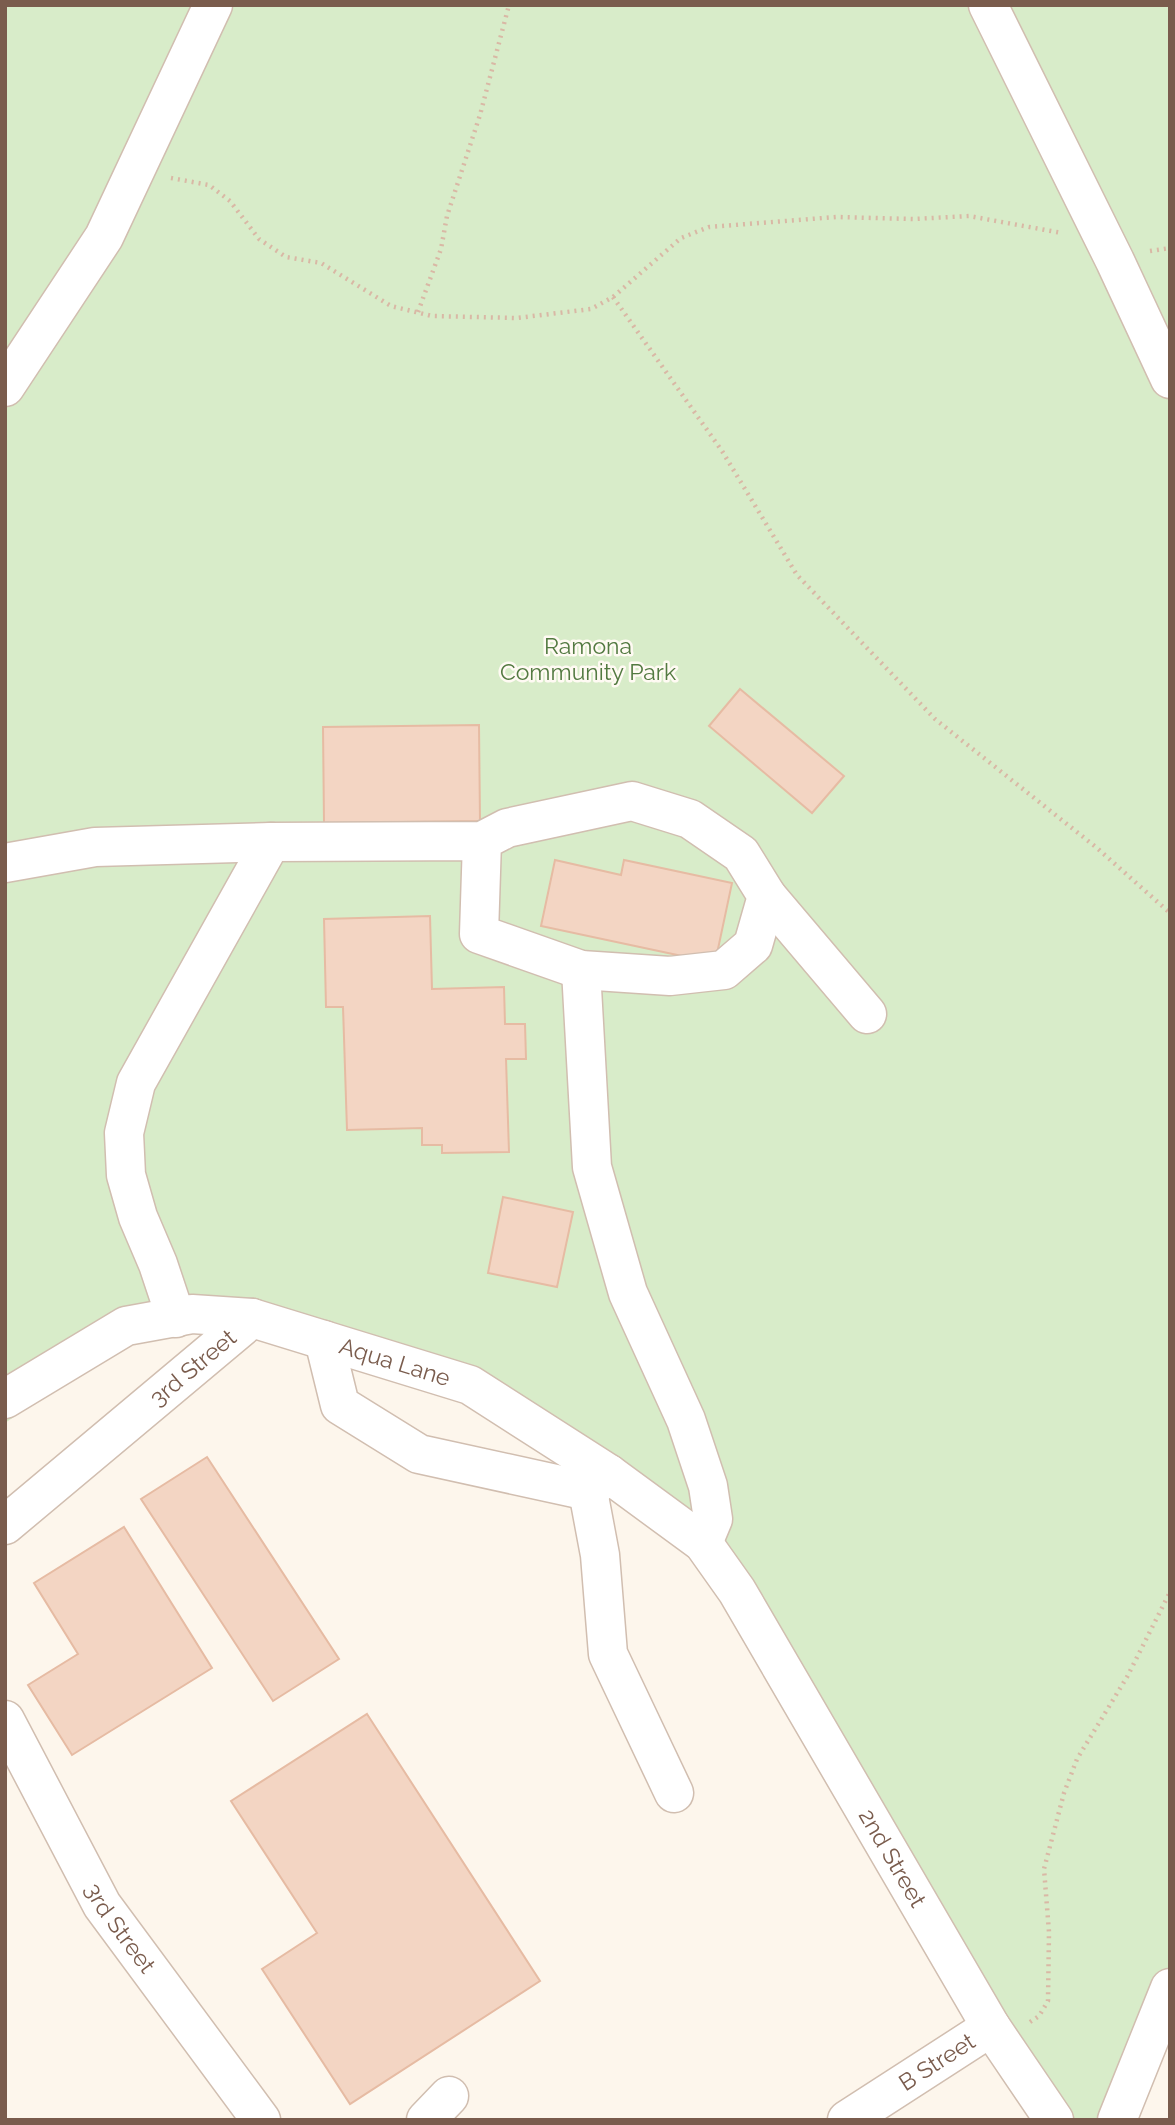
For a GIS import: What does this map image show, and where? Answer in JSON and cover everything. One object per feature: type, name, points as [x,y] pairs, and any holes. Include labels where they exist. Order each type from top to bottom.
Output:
[{"type":"street","points":[[5,387],[104,237],[213,5]]},
{"type":"street","points":[[988,5],[1098,226],[1170,379]]},
{"type":"street","points":[[5,863],[95,847],[271,842],[482,841],[507,828],[632,801],[690,819],[741,854],[767,896],[867,1014]]},
{"type":"street","points":[[482,841],[479,934],[581,970],[670,976],[724,970],[753,945],[767,896]]},
{"type":"street","points":[[176,1318],[129,1186],[124,1133],[136,1083],[271,842]]},
{"type":"street","points":[[581,970],[592,1167],[628,1293],[686,1420],[708,1486],[713,1519],[703,1543]]},
{"type":"street","name":"Aqua Lane","points":[[5,1399],[126,1326],[192,1314],[252,1318],[470,1385],[598,1482],[703,1543],[737,1591]]},
{"type":"street","name":"3rd Street","points":[[5,1525],[252,1318]]},
{"type":"street","points":[[324,1340],[340,1405],[419,1454],[598,1482],[600,1555],[608,1654],[674,1793]]},
{"type":"street","name":"2nd Street","points":[[737,1591],[996,2035],[1054,2120]]},
{"type":"street","name":"3rd Street","points":[[5,1720],[102,1905],[261,2120]]},
{"type":"street","points":[[1117,2120],[1170,1988]]},
{"type":"street","name":"B Street","points":[[847,2120],[996,2035]]},
{"type":"path","points":[[418,312],[441,249],[447,216],[480,115],[509,5]]},
{"type":"path","points":[[137,169],[209,185],[230,201],[259,239],[286,257],[321,263],[391,306],[432,316],[517,318],[591,309],[613,297],[681,238],[709,227],[836,217],[913,219],[970,216],[1059,234],[1098,226]]},
{"type":"path","points":[[613,297],[722,451],[797,575],[935,719],[1097,848],[1170,913]]},
{"type":"path","points":[[996,2035],[1039,2016],[1048,2001],[1049,1932],[1044,1869],[1050,1839],[1077,1759],[1127,1677],[1170,1592]]},
{"type":"green space","name":"Ramona Community Park","points":[[5,5],[1170,5],[1170,2033],[1137,2120],[1058,2120],[738,1591],[511,1405],[237,1315],[120,1345],[5,1423]]},
{"type":"building","points":[[740,689],[844,776],[812,813],[709,726]]},
{"type":"building","points":[[479,725],[480,821],[324,823],[323,727]]},
{"type":"building","points":[[555,860],[621,875],[624,860],[732,883],[715,963],[541,926]]},
{"type":"building","points":[[430,916],[432,989],[504,987],[505,1024],[525,1024],[526,1059],[506,1059],[509,1152],[442,1153],[442,1145],[422,1145],[422,1128],[347,1130],[343,1007],[326,1007],[324,919]]},
{"type":"building","points":[[503,1197],[573,1212],[557,1287],[488,1273]]},
{"type":"building","points":[[207,1457],[339,1659],[273,1701],[141,1499]]},
{"type":"building","points":[[124,1527],[212,1668],[72,1755],[28,1685],[78,1654],[34,1583]]},
{"type":"building","points":[[367,1714],[540,1981],[350,2104],[262,1969],[317,1933],[231,1801]]}]
